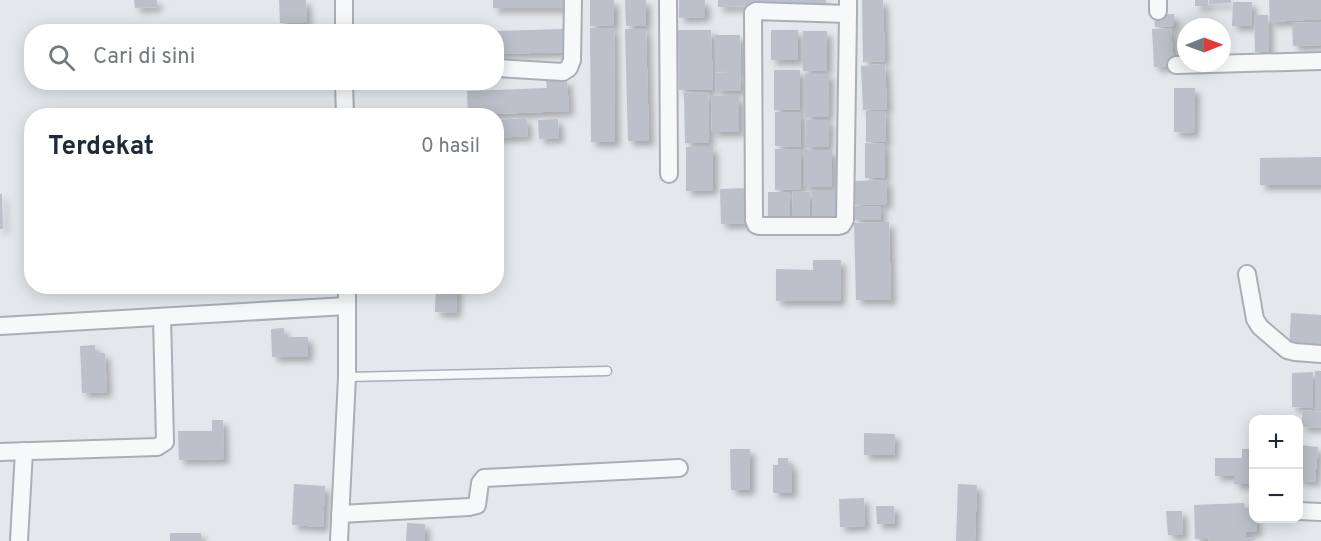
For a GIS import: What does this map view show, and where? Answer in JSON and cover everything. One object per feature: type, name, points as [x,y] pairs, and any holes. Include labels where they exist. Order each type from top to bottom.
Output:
[{"type":"street","points":[[344,0],[344,24]]},
{"type":"street","points":[[504,68],[563,72],[569,68],[572,60],[573,0]]},
{"type":"street","points":[[668,0],[669,174]]},
{"type":"street","points":[[848,7],[845,220],[842,225],[838,226],[756,225],[754,220],[753,14],[756,11],[848,7]]},
{"type":"street","points":[[1176,65],[1321,61]]},
{"type":"street","points":[[345,90],[345,108]]},
{"type":"street","points":[[1247,274],[1255,319],[1260,327],[1287,350],[1321,354]]},
{"type":"street","points":[[339,541],[347,377],[346,294]]},
{"type":"street","points":[[0,326],[347,306]]},
{"type":"street","points":[[0,452],[157,447],[165,442],[162,316]]},
{"type":"street","points":[[18,541],[24,451]]},
{"type":"street","points":[[340,514],[477,505],[480,483],[483,478],[679,468]]},
{"type":"street","points":[[1303,512],[1321,512]]},
{"type":"lane","points":[[347,377],[607,371]]},
{"type":"building","points":[[134,0],[157,0],[157,7],[135,8]]},
{"type":"building","points":[[279,0],[306,0],[307,22],[280,23]]},
{"type":"building","points":[[493,0],[563,0],[563,8],[493,8]]},
{"type":"building","points":[[590,0],[614,0],[614,25],[590,26]]},
{"type":"building","points":[[625,0],[646,0],[646,26],[626,26]]},
{"type":"building","points":[[679,0],[705,0],[705,17],[679,18]]},
{"type":"building","points":[[718,0],[826,0],[826,5],[718,7]]},
{"type":"building","points":[[862,0],[883,0],[885,61],[863,62]]},
{"type":"building","points":[[1195,0],[1208,0],[1208,6],[1195,6]]},
{"type":"building","points":[[1209,0],[1231,0],[1231,3],[1209,4]]},
{"type":"building","points":[[1269,0],[1321,0],[1321,19],[1270,22]]},
{"type":"building","points":[[1233,2],[1252,2],[1251,26],[1232,26]]},
{"type":"building","points":[[1174,14],[1174,26],[1155,27],[1154,15]]},
{"type":"building","points":[[1254,15],[1268,15],[1269,52],[1255,52]]},
{"type":"building","points":[[1321,22],[1321,45],[1293,46],[1292,23]]},
{"type":"building","points":[[590,28],[614,28],[615,142],[591,142]]},
{"type":"building","points":[[1171,28],[1174,66],[1154,67],[1152,29]]},
{"type":"building","points":[[564,29],[565,52],[504,54],[504,31]]},
{"type":"building","points":[[625,29],[646,29],[649,141],[628,141]]},
{"type":"building","points":[[678,30],[711,30],[713,90],[679,90]]},
{"type":"building","points":[[771,30],[798,30],[798,60],[771,60]]},
{"type":"building","points":[[803,31],[827,31],[827,70],[803,71]]},
{"type":"building","points":[[715,35],[740,35],[741,71],[715,72]]},
{"type":"building","points":[[885,64],[887,109],[863,110],[861,66]]},
{"type":"building","points":[[774,70],[800,70],[800,110],[774,110]]},
{"type":"building","points":[[740,72],[741,91],[716,91],[715,73]]},
{"type":"building","points":[[805,74],[829,74],[828,117],[805,117]]},
{"type":"building","points":[[567,80],[569,111],[504,114],[504,108],[468,108],[467,91],[547,88],[546,81]]},
{"type":"building","points":[[1174,88],[1195,88],[1194,133],[1174,132]]},
{"type":"building","points":[[708,92],[709,143],[685,143],[684,93]]},
{"type":"building","points":[[711,96],[739,96],[739,132],[712,132]]},
{"type":"building","points":[[866,111],[885,111],[886,142],[866,142]]},
{"type":"building","points":[[775,112],[801,112],[801,147],[775,146]]},
{"type":"building","points":[[526,118],[528,136],[504,138],[504,119]]},
{"type":"building","points":[[558,119],[559,138],[539,139],[538,120]]},
{"type":"building","points":[[806,120],[829,120],[828,147],[805,147]]},
{"type":"building","points":[[865,143],[885,144],[885,178],[865,178]]},
{"type":"building","points":[[686,147],[713,147],[713,190],[686,191]]},
{"type":"building","points":[[775,149],[801,149],[801,190],[775,190]]},
{"type":"building","points":[[804,150],[832,150],[832,187],[804,187]]},
{"type":"building","points":[[1321,157],[1321,185],[1260,185],[1260,158]]},
{"type":"building","points":[[887,180],[887,204],[854,205],[853,181]]},
{"type":"building","points":[[748,188],[749,223],[721,224],[720,189]]},
{"type":"building","points":[[812,190],[839,190],[839,218],[812,218]]},
{"type":"building","points":[[793,191],[810,192],[810,218],[792,218]]},
{"type":"building","points":[[768,192],[790,192],[790,224],[768,223]]},
{"type":"building","points":[[0,194],[2,194],[3,229],[0,229]]},
{"type":"building","points":[[853,206],[881,206],[881,220],[853,220]]},
{"type":"building","points":[[889,222],[891,300],[856,300],[854,223]]},
{"type":"building","points":[[813,260],[841,260],[840,301],[776,301],[776,269],[813,270]]},
{"type":"building","points":[[436,294],[457,294],[456,313],[435,312]]},
{"type":"building","points":[[1291,313],[1321,315],[1321,349],[1289,347]]},
{"type":"building","points":[[284,328],[284,337],[308,337],[308,357],[272,357],[271,329]]},
{"type":"building","points":[[95,345],[95,353],[105,353],[107,392],[82,393],[80,346]]},
{"type":"building","points":[[1315,371],[1321,371],[1321,409],[1315,409]]},
{"type":"building","points":[[1313,372],[1313,408],[1292,407],[1292,373]]},
{"type":"building","points":[[1303,410],[1321,412],[1321,428],[1303,427]]},
{"type":"building","points":[[212,420],[223,420],[224,459],[179,460],[178,431],[212,431]]},
{"type":"building","points":[[864,433],[895,434],[894,455],[864,455]]},
{"type":"building","points":[[1303,446],[1318,447],[1315,482],[1303,481]]},
{"type":"building","points":[[730,449],[750,449],[750,490],[731,490]]},
{"type":"building","points":[[1242,449],[1249,449],[1249,484],[1234,484],[1234,476],[1215,476],[1215,458],[1242,458]]},
{"type":"building","points":[[778,458],[788,458],[788,465],[792,465],[792,493],[773,493],[773,465],[778,465]]},
{"type":"building","points":[[294,484],[325,486],[323,527],[292,525]]},
{"type":"building","points":[[958,484],[977,485],[975,541],[956,541]]},
{"type":"building","points":[[864,498],[865,526],[840,527],[839,499]]},
{"type":"building","points":[[1244,503],[1245,508],[1249,508],[1249,523],[1256,523],[1257,532],[1246,532],[1246,537],[1251,537],[1252,541],[1195,539],[1194,505]]},
{"type":"building","points":[[876,506],[894,506],[895,524],[877,524]]},
{"type":"building","points":[[1166,511],[1182,511],[1183,535],[1168,535]]},
{"type":"building","points":[[407,523],[425,524],[425,541],[406,541]]},
{"type":"building","points":[[170,533],[201,533],[201,541],[170,541]]}]
